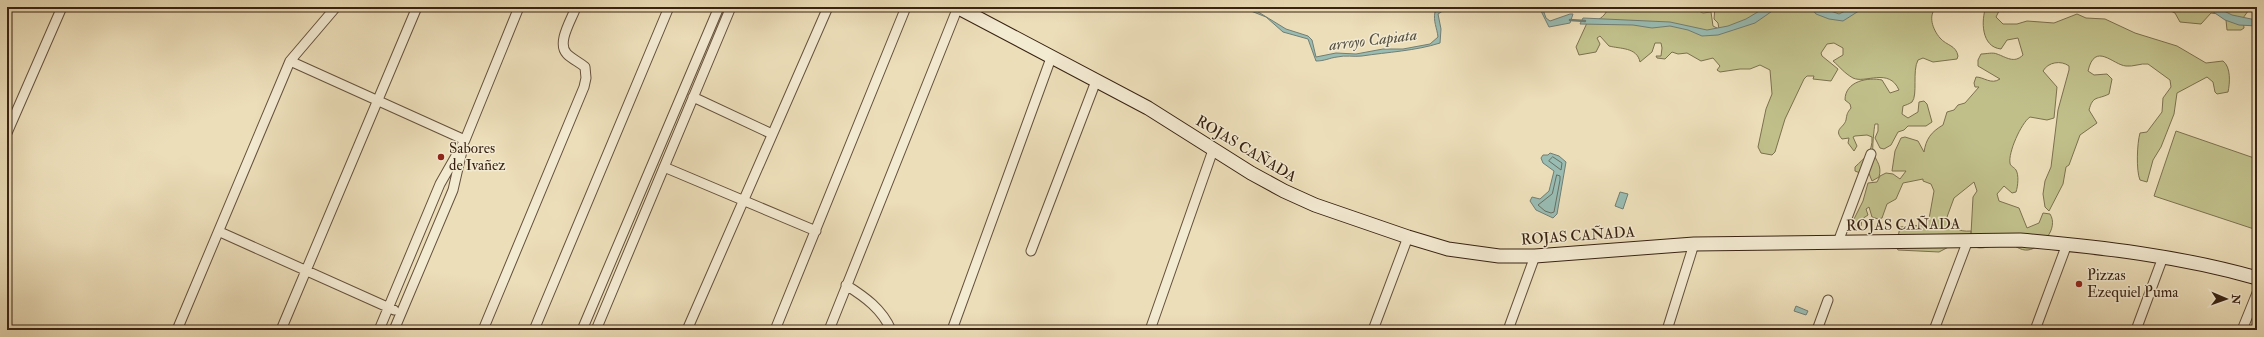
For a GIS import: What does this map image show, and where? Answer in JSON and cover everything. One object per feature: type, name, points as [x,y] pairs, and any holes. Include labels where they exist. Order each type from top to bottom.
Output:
[{"type":"main road","name":"ROJAS CAÑADA","points":[[957,7],[1148,108],[1213,150],[1290,194],[1315,205],[1408,237],[1476,254],[1535,256],[1694,244],[2020,240],[2067,244],[2163,257],[2208,265],[2257,278]]},
{"type":"street","points":[[7,134],[62,7]]},
{"type":"street","points":[[177,330],[220,232],[290,60],[336,7]]},
{"type":"street","points":[[281,330],[417,7]]},
{"type":"street","points":[[379,330],[440,184],[465,140],[519,7]]},
{"type":"street","points":[[483,330],[584,87],[586,78],[585,67],[567,54],[563,48],[563,39],[576,7]]},
{"type":"street","points":[[534,330],[669,7]]},
{"type":"street","points":[[582,330],[718,7]]},
{"type":"street","points":[[596,330],[731,7]]},
{"type":"street","points":[[687,330],[828,7]]},
{"type":"street","points":[[775,330],[906,7]]},
{"type":"street","points":[[829,330],[957,7]]},
{"type":"street","points":[[952,330],[1051,58]]},
{"type":"street","points":[[290,60],[465,140]]},
{"type":"street","points":[[1031,251],[1096,81]]},
{"type":"street","points":[[693,97],[772,134]]},
{"type":"street","points":[[394,330],[453,190],[465,140]]},
{"type":"street","points":[[1150,330],[1213,150]]},
{"type":"street","points":[[1838,242],[1870,154]]},
{"type":"street","points":[[664,167],[816,231]]},
{"type":"street","points":[[220,232],[305,272],[401,313]]},
{"type":"street","points":[[1374,330],[1408,237]]},
{"type":"street","points":[[1934,330],[1968,240]]},
{"type":"street","points":[[1667,330],[1694,244]]},
{"type":"street","points":[[2035,330],[2067,244]]},
{"type":"street","points":[[1508,330],[1535,256]]},
{"type":"street","points":[[2136,330],[2163,257]]},
{"type":"street","points":[[846,285],[872,304],[885,317],[891,330]]},
{"type":"street","points":[[2242,330],[2257,293]]},
{"type":"street","points":[[1816,330],[1828,300]]},
{"type":"shaded area","points":[[1609,7],[1690,7],[1703,13],[1711,12],[1713,26],[1719,29],[1718,23],[1714,19],[1715,7],[1937,7],[1932,14],[1933,27],[1940,38],[1957,52],[1958,56],[1957,59],[1933,62],[1923,58],[1918,60],[1915,70],[1914,99],[1909,104],[1903,106],[1902,114],[1908,118],[1918,112],[1919,102],[1924,101],[1927,104],[1932,122],[1926,126],[1908,126],[1904,130],[1898,132],[1891,145],[1884,149],[1880,148],[1875,138],[1878,131],[1878,124],[1875,124],[1873,153],[1880,173],[1879,177],[1872,181],[1868,171],[1860,173],[1855,171],[1855,167],[1865,158],[1869,151],[1872,143],[1872,137],[1867,135],[1853,137],[1857,146],[1854,151],[1848,143],[1849,138],[1842,139],[1839,133],[1851,108],[1850,104],[1845,100],[1846,94],[1849,88],[1853,85],[1870,79],[1882,80],[1890,93],[1899,90],[1895,83],[1889,79],[1877,78],[1858,79],[1847,74],[1833,61],[1843,55],[1843,48],[1834,43],[1827,44],[1821,53],[1822,56],[1838,69],[1831,81],[1813,79],[1814,76],[1807,76],[1804,79],[1785,119],[1775,152],[1772,155],[1761,153],[1758,147],[1766,109],[1772,94],[1770,70],[1760,65],[1750,69],[1720,72],[1717,70],[1720,66],[1713,58],[1701,61],[1687,53],[1678,54],[1672,52],[1665,59],[1657,58],[1656,56],[1661,56],[1661,43],[1655,43],[1652,52],[1640,62],[1638,57],[1632,51],[1609,46],[1600,36],[1597,38],[1600,44],[1596,52],[1579,55],[1576,47],[1587,23],[1600,18],[1605,14]]},
{"type":"shaded area","points":[[1986,7],[2001,7],[1996,17],[2003,24],[2017,24],[2027,21],[2054,23],[2077,14],[2086,18],[2105,19],[2135,33],[2177,46],[2206,63],[2223,61],[2229,71],[2228,92],[2217,94],[2215,92],[2213,82],[2207,77],[2177,93],[2174,114],[2161,147],[2153,160],[2147,182],[2140,180],[2138,170],[2137,157],[2140,133],[2147,132],[2162,112],[2163,98],[2171,87],[2170,80],[2148,64],[2126,66],[2105,57],[2095,57],[2091,62],[2088,71],[2094,75],[2107,74],[2112,79],[2109,94],[2092,102],[2089,110],[2097,123],[2080,135],[2069,165],[2066,167],[2063,184],[2049,211],[2045,207],[2043,194],[2045,181],[2051,167],[2058,110],[2069,70],[2069,66],[2066,64],[2051,64],[2043,71],[2057,87],[2054,118],[2047,120],[2030,117],[2026,120],[2016,138],[2010,158],[2010,164],[2016,170],[2018,175],[2016,192],[2012,193],[2004,186],[1997,194],[1999,201],[2019,208],[2027,228],[2039,223],[2043,213],[2050,214],[2052,225],[2048,236],[2039,246],[2028,250],[2020,249],[2007,241],[1984,248],[1979,248],[1960,241],[1939,252],[1898,250],[1896,247],[1900,227],[1925,225],[1929,219],[1934,191],[1931,184],[1923,181],[1923,179],[1903,183],[1896,199],[1887,204],[1882,218],[1878,219],[1872,217],[1869,207],[1866,209],[1868,215],[1862,219],[1861,226],[1854,229],[1852,223],[1863,201],[1868,183],[1877,182],[1880,176],[1886,173],[1893,174],[1900,179],[1906,171],[1892,171],[1895,151],[1901,138],[1905,137],[1918,141],[1924,152],[1926,143],[1930,136],[1935,130],[1943,125],[1947,112],[1954,110],[1958,105],[1965,103],[1979,87],[1975,87],[1974,83],[1976,77],[1991,81],[1997,81],[2000,79],[1978,66],[1978,60],[1981,54],[1995,53],[2013,59],[2020,58],[2023,55],[2018,38],[2007,40],[2001,49],[1994,47],[1990,43],[1984,32],[1984,12]],"holes":[[[1974,182],[1977,191],[1973,197],[1971,234],[1971,231],[1963,231],[1957,228],[1947,217],[1954,198]]]},
{"type":"shaded area","points":[[2163,7],[2251,7],[2243,18],[2244,28],[2241,30],[2227,30],[2226,20],[2219,14],[2211,13],[2201,24],[2180,22],[2175,13]]},
{"type":"shaded area","points":[[2176,131],[2257,159],[2257,230],[2154,196]]},
{"type":"water","points":[[1241,7],[1255,10],[1286,29],[1308,36],[1312,40],[1316,57],[1336,53],[1356,54],[1383,49],[1403,49],[1430,44],[1438,37],[1435,12],[1449,7],[1438,14],[1441,29],[1440,43],[1401,51],[1362,56],[1340,56],[1322,61],[1316,61],[1308,39],[1283,32],[1266,17]]},
{"type":"water","points":[[1539,7],[1542,7],[1546,18],[1550,21],[1573,14],[1570,23],[1549,27]]},
{"type":"water","points":[[1766,7],[1778,7],[1755,23],[1718,35],[1702,36],[1688,30],[1670,26],[1652,28],[1633,25],[1580,24],[1583,18],[1670,22],[1707,30],[1728,26],[1746,19]]},
{"type":"water","points":[[1810,7],[1820,7],[1839,14],[1853,7],[1865,7],[1843,21],[1829,19],[1816,14]]},
{"type":"water","points":[[2195,7],[2216,7],[2232,15],[2256,20],[2257,26],[2239,25],[2225,20],[2212,11]]},
{"type":"water","points":[[1550,153],[1559,156],[1566,162],[1557,214],[1553,218],[1536,210],[1530,201],[1532,197],[1540,199],[1549,191],[1554,171],[1543,163],[1541,158],[1543,155],[1548,155]]},
{"type":"water","points":[[1620,192],[1628,194],[1623,209],[1615,206]]},
{"type":"water","points":[[1796,306],[1808,311],[1806,315],[1794,311]]},
{"type":"waterway","name":"arroyo Capiata","points":[[1570,20],[1585,21]]},
{"type":"place","name":"Sabores de Ivañez","points":[[441,157]]},
{"type":"place","name":"Pizzas Ezequiel Puma","points":[[2079,284]]}]
